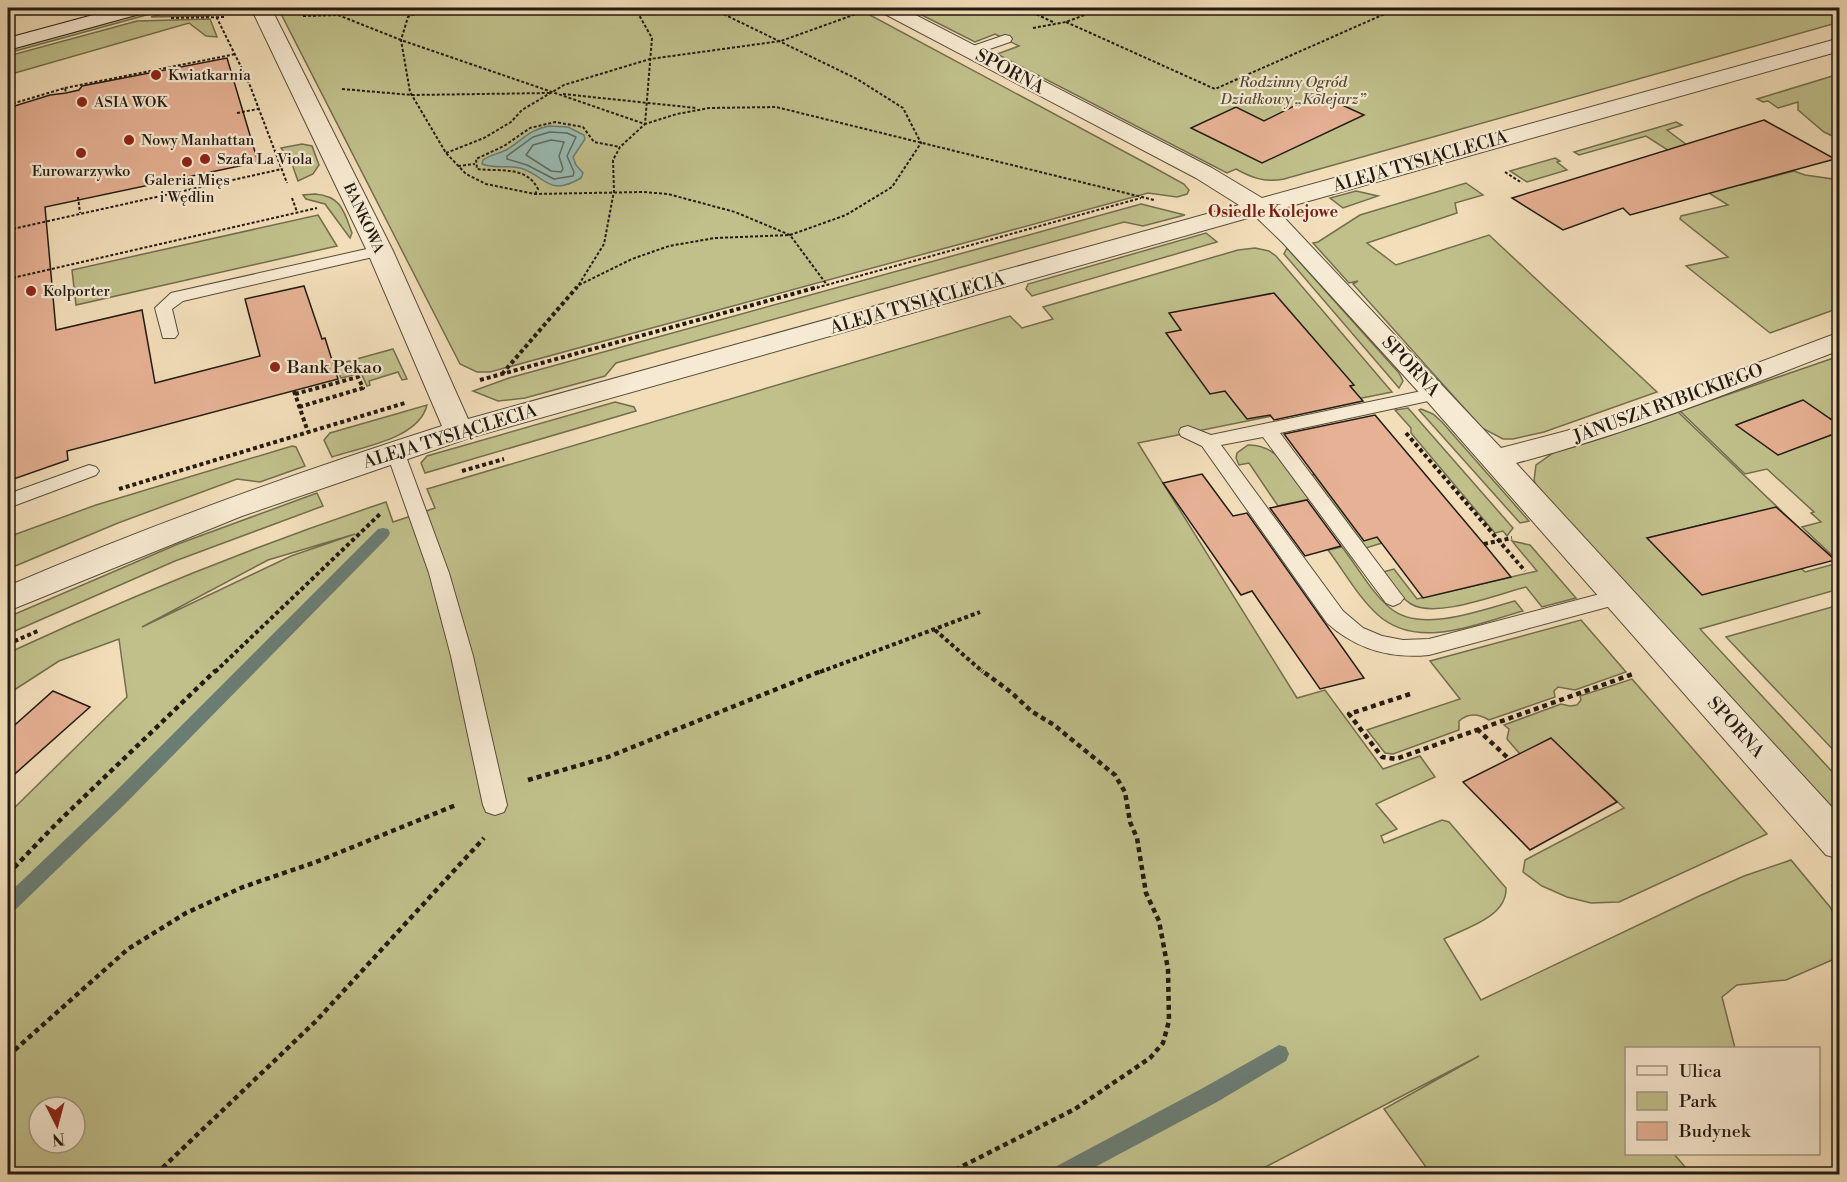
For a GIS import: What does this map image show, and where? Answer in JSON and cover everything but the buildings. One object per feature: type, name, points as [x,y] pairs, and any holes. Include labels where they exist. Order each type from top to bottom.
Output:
[{"type":"street","points":[[8,44],[140,8]]},
{"type":"street","name":"SPORNA","points":[[888,8],[1204,173],[1260,207],[1292,238],[1436,394],[1839,843]]},
{"type":"street","name":"BANKOWA","points":[[263,12],[380,251],[459,431]]},
{"type":"street","name":"ALEJA TYSIĄCLECIA","points":[[8,599],[191,523],[395,451],[459,431],[1839,44]]},
{"type":"street","name":"JANUSZA RYBICKIEGO","points":[[1495,459],[1575,438],[1664,408],[1839,340]]},
{"type":"lane","points":[[972,51],[1005,39]]},
{"type":"lane","points":[[169,334],[163,308],[177,297],[380,251]]},
{"type":"lane","points":[[1209,442],[1436,394]]},
{"type":"lane","points":[[1268,430],[1393,598]]},
{"type":"lane","points":[[1188,432],[1209,442],[1335,617],[1355,635],[1368,641],[1400,648],[1429,647],[1619,597]]},
{"type":"lane","points":[[395,451],[439,573],[462,657],[495,805]]},
{"type":"lane","points":[[8,501],[89,471]]},
{"type":"path","points":[[212,8],[236,54],[287,183]]},
{"type":"path","points":[[338,15],[342,12],[414,8]]},
{"type":"path","points":[[428,8],[408,17],[401,40],[412,95],[446,153],[466,174],[486,184],[535,194],[614,191],[668,194],[735,212],[790,236],[827,285]]},
{"type":"path","points":[[635,8],[652,38],[645,124]]},
{"type":"path","points":[[711,8],[856,79],[903,108],[921,143]]},
{"type":"path","points":[[1023,8],[1056,24]]},
{"type":"path","points":[[1028,29],[1066,22],[1103,8]]},
{"type":"path","points":[[1066,22],[1215,89],[1398,8]]},
{"type":"path","points":[[446,153],[484,138],[511,123],[522,110],[564,85],[650,59],[780,41],[866,10]]},
{"type":"path","points":[[171,18],[215,17],[263,12],[338,15],[401,40],[645,124]]},
{"type":"path","points":[[8,105],[65,88],[236,54]]},
{"type":"path","points":[[65,88],[66,93]]},
{"type":"path","points":[[304,96],[347,88],[412,95],[492,96],[554,93],[700,108]]},
{"type":"path","points":[[475,382],[1142,198],[776,107],[752,105],[700,108],[671,114],[645,124],[620,147],[613,160],[614,191],[604,244],[579,285],[501,374]]},
{"type":"path","points":[[237,113],[258,109]]},
{"type":"path","points":[[475,164],[476,159],[504,146],[520,132],[555,122],[577,125],[587,130],[594,142],[620,147]]},
{"type":"path","points":[[579,285],[632,259],[669,246],[715,238],[790,236],[846,214],[892,187],[921,143]]},
{"type":"path","points":[[458,166],[475,164]]},
{"type":"path","points":[[475,164],[477,168],[483,170],[524,174],[536,183],[538,189],[535,194]]},
{"type":"path","points":[[1500,168],[1522,183]]},
{"type":"path","points":[[8,230],[282,169]]},
{"type":"path","points":[[78,197],[80,213]]},
{"type":"path","points":[[11,285],[9,279],[297,212],[292,198]]},
{"type":"path","points":[[299,407],[363,388],[358,376],[294,392],[299,407],[309,432]]},
{"type":"path","points":[[110,492],[409,402]]},
{"type":"path","points":[[1382,405],[1525,571]]},
{"type":"path","points":[[8,874],[56,824],[408,488],[513,456]]},
{"type":"path","points":[[1484,544],[1510,538]]},
{"type":"path","points":[[8,644],[49,625]]},
{"type":"path","points":[[934,629],[1031,711],[1054,725],[1115,775],[1125,792],[1130,822],[1137,838],[1146,893],[1159,921],[1170,994],[1169,1021],[1163,1043],[1150,1058],[1075,1109],[947,1174]]},
{"type":"path","points":[[1410,694],[1349,714],[1382,757],[1396,759],[1637,673]]},
{"type":"path","points":[[1477,729],[1509,759]]},
{"type":"path","points":[[156,1174],[316,1021],[486,836],[495,805]]},
{"type":"green space","points":[[159,8],[172,8],[8,53],[8,49]]},
{"type":"green space","points":[[186,8],[206,8],[209,16],[151,17]]},
{"type":"green space","points":[[278,8],[857,8],[1153,167],[1184,184],[1189,190],[1187,194],[1177,197],[1148,193],[490,372],[477,372],[460,364]]},
{"type":"green space","name":"Rodzinny Ogród Działkowy „Kolejarz”","points":[[908,8],[1839,8],[1840,22],[1284,179],[1265,180],[1236,169],[1227,173],[997,54],[1019,46],[995,34],[975,42]]},
{"type":"green space","points":[[210,19],[217,37],[206,36],[189,23],[8,75],[8,56],[137,21]]},
{"type":"green space","points":[[1839,74],[1839,139],[1824,132],[1798,110],[1798,102],[1778,108],[1768,101],[1763,102],[1757,99]]},
{"type":"green space","points":[[1676,122],[1682,125],[1667,130],[1741,185],[1794,171],[1805,175],[1840,180],[1839,308],[1770,333],[1686,266],[1728,257],[1680,219],[1681,216],[1728,205],[1704,190],[1688,163],[1646,136],[1579,155],[1574,152]]},
{"type":"green space","points":[[302,144],[312,146],[319,165],[313,174],[298,181],[292,164],[281,148]]},
{"type":"green space","points":[[1555,158],[1567,170],[1527,182],[1510,171]]},
{"type":"green space","points":[[1466,183],[1483,195],[1455,203],[1457,213],[1367,243],[1396,265],[1489,235],[1657,392],[1544,432],[1503,439],[1482,428],[1353,284],[1358,281],[1349,283],[1313,243],[1360,215]]},
{"type":"green space","points":[[1356,191],[1378,196],[1343,208],[1330,198]]},
{"type":"green space","points":[[315,194],[331,198],[340,206],[352,233],[350,238],[325,204],[306,199],[303,195]]},
{"type":"green space","points":[[1141,204],[1185,215],[1143,226],[1124,222],[616,363],[605,376],[525,398],[498,401],[473,391],[509,378]]},
{"type":"green space","points":[[318,215],[337,246],[76,305],[72,270]]},
{"type":"green space","points":[[1206,233],[1217,242],[1032,296],[1026,289],[1028,284]]},
{"type":"green space","points":[[1255,248],[1269,251],[1276,256],[1392,392],[1138,443],[1297,698],[1325,690],[1383,769],[1420,756],[1435,777],[1376,804],[1397,829],[1381,836],[1384,843],[1442,820],[1449,822],[1506,888],[1505,898],[1493,914],[1474,926],[1444,939],[1481,1000],[1697,897],[1744,876],[1791,860],[1830,907],[1839,924],[1839,957],[1786,980],[1737,985],[1722,997],[1735,1047],[1625,1047],[1625,1155],[1675,1155],[1691,1174],[1431,1174],[1384,1109],[1479,1056],[1252,1174],[8,1174],[8,814],[127,697],[119,639],[59,661],[8,694],[8,653],[195,572],[386,502],[393,522],[435,508],[427,489],[1010,316],[1022,328],[1053,319],[1043,307],[1238,250]],"holes":[[[355,534],[291,556],[142,627],[268,560]]]},
{"type":"green space","points":[[1287,248],[1399,373],[1403,381],[1399,388],[1284,254]]},
{"type":"green space","points":[[393,349],[407,379],[402,380],[398,372],[369,381],[370,385],[367,386],[361,373],[341,378],[335,365]]},
{"type":"green space","points":[[1839,356],[1839,425],[1803,400],[1737,425],[1778,455],[1839,432],[1839,562],[1802,527],[1821,522],[1811,513],[1814,512],[1767,469],[1745,474],[1680,411]]},
{"type":"green space","points":[[615,402],[634,407],[636,411],[425,473],[421,463],[427,456]]},
{"type":"green space","points":[[427,405],[422,417],[413,426],[401,434],[373,445],[332,457],[324,440],[330,433]]},
{"type":"green space","points":[[1408,408],[1513,528],[1507,536],[1503,531],[1495,533],[1411,433],[1411,428],[1395,410]]},
{"type":"green space","points":[[1419,410],[1433,414],[1442,422],[1529,521],[1520,523]]},
{"type":"green space","points":[[1678,412],[1795,524],[1764,532],[1805,572],[1839,564],[1839,589],[1700,629],[1839,779],[1839,806],[1831,809],[1540,491],[1534,481],[1536,465],[1556,451]],"holes":[[[1713,522],[1770,576],[1648,538]]]},
{"type":"green space","points":[[1248,445],[1269,450],[1285,463],[1309,499],[1278,506],[1249,463],[1239,465],[1236,458],[1237,453]]},
{"type":"green space","points":[[292,446],[296,447],[305,466],[260,482],[237,479],[118,523],[8,569],[8,537],[96,505]]},
{"type":"green space","points":[[1327,472],[1382,543],[1366,548],[1311,475]]},
{"type":"green space","points":[[317,493],[323,506],[175,561],[8,634],[8,617],[178,544]]},
{"type":"green space","points":[[1512,541],[1530,545],[1576,598],[1542,607],[1526,587],[1467,604],[1436,609],[1422,608],[1411,604],[1403,597],[1383,572],[1394,569],[1417,599],[1537,571]]},
{"type":"green space","points":[[1342,547],[1377,594],[1390,608],[1403,616],[1434,620],[1451,618],[1515,601],[1523,611],[1449,631],[1430,633],[1394,626],[1378,615],[1364,600],[1328,550]]},
{"type":"green space","points":[[1840,605],[1839,756],[1726,637]]},
{"type":"green space","points":[[1581,620],[1626,672],[1575,690],[1558,687],[1554,691],[1555,697],[1489,720],[1481,716],[1466,717],[1459,721],[1459,730],[1393,754],[1385,753],[1367,730],[1460,699],[1430,661]]},
{"type":"green space","points":[[1632,679],[1767,834],[1619,902],[1591,903],[1567,897],[1542,886],[1523,872],[1525,860],[1624,808],[1551,739],[1520,754],[1507,739],[1509,729],[1504,725],[1561,704],[1577,705],[1581,700],[1580,696]]},
{"type":"water","points":[[549,126],[568,127],[584,135],[585,139],[573,157],[583,173],[581,178],[561,186],[547,183],[520,168],[482,164],[486,158],[506,150],[535,130]]},
{"type":"waterway","points":[[8,905],[119,799],[383,533]]},
{"type":"waterway","points":[[1062,1174],[1210,1095],[1279,1054]]},
{"type":"place","name":"Kwiatkarnia","points":[[156,75]]},
{"type":"place","name":"ASIA WOK","points":[[82,102]]},
{"type":"place","name":"Nowy Manhattan","points":[[129,140]]},
{"type":"place","name":"Eurowarzywko","points":[[81,153]]},
{"type":"place","name":"Szafa La Viola","points":[[205,159]]},
{"type":"place","name":"Galeria Mięs i Wędlin","points":[[187,162]]},
{"type":"place","name":"Kolporter","points":[[31,291]]},
{"type":"place","name":"Bank Pekao","points":[[275,367]]},
{"type":"district","name":"Osiedle Kolejowe","points":[[1273,211]]}]
